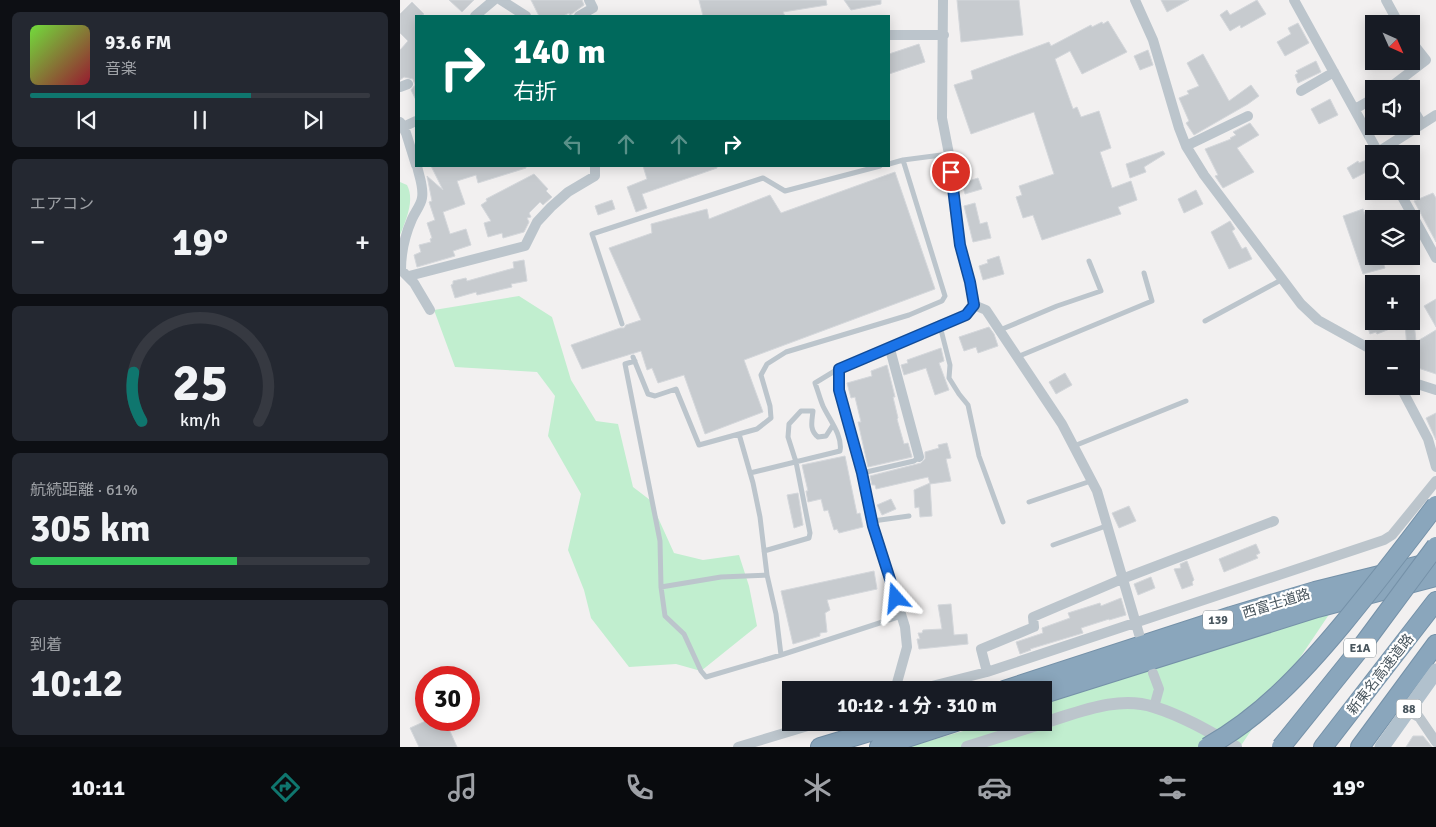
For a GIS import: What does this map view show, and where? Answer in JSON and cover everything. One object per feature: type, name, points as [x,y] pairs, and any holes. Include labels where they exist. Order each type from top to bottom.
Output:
[{"type":"highway","points":[[1207,747],[1254,716],[1280,694],[1311,662],[1362,601],[1436,505]]},
{"type":"highway","name":"E1A","points":[[1281,747],[1359,650],[1436,546]]},
{"type":"highway","name":"西富士道路","points":[[1032,681],[1306,594],[1436,561]]},
{"type":"highway","name":"西富士道路","points":[[1052,691],[1317,608],[1436,577]]},
{"type":"highway","name":"新東名高速道路","points":[[1323,747],[1436,601]]},
{"type":"highway","points":[[1360,747],[1436,644]]},
{"type":"highway","points":[[820,747],[873,731]]},
{"type":"highway","points":[[879,747],[928,731]]},
{"type":"main road","name":"88","points":[[1382,747],[1436,671]]},
{"type":"street","points":[[476,15],[494,0]]},
{"type":"street","points":[[501,0],[524,15]]},
{"type":"street","points":[[581,15],[593,8],[589,0]]},
{"type":"street","points":[[898,681],[907,647],[905,627],[872,522],[862,473],[839,390],[839,369],[966,315],[974,305],[960,245],[949,154],[942,118],[943,0]]},
{"type":"street","points":[[1135,0],[1153,40],[1186,146],[1204,175],[1301,304],[1318,320],[1365,346]]},
{"type":"street","points":[[1294,0],[1374,145]]},
{"type":"street","points":[[1386,0],[1394,15]]},
{"type":"street","points":[[890,35],[944,35]]},
{"type":"street","points":[[1404,80],[1431,58],[1420,49]]},
{"type":"street","points":[[1301,91],[1334,72]]},
{"type":"street","points":[[1355,109],[1365,103]]},
{"type":"street","points":[[1390,145],[1436,115]]},
{"type":"street","points":[[1186,146],[1248,116]]},
{"type":"street","points":[[415,121],[401,124],[415,158]]},
{"type":"street","points":[[418,167],[422,183],[422,198],[411,221],[401,256],[401,270],[410,276],[430,310]]},
{"type":"street","points":[[410,276],[525,246],[537,222],[568,192],[595,176],[595,167]]},
{"type":"street","points":[[1404,200],[1436,258]]},
{"type":"street","points":[[974,305],[986,310],[1062,424],[1074,446],[1097,492],[1139,634]]},
{"type":"street","points":[[890,348],[919,456]]},
{"type":"street","points":[[1420,385],[1436,390]]},
{"type":"street","points":[[1405,395],[1428,439],[1436,467]]},
{"type":"street","points":[[952,681],[987,672],[1384,540],[1392,535],[1436,481]]},
{"type":"street","points":[[987,672],[981,650],[1034,627],[1033,617],[1122,579],[1274,522]]},
{"type":"street","points":[[1152,673],[1158,689],[1154,706]]},
{"type":"street","points":[[967,747],[1094,708],[1118,703],[1154,706],[1185,719],[1236,747]]},
{"type":"street","points":[[1408,711],[1419,717],[1436,742]]},
{"type":"street","points":[[738,747],[791,731]]},
{"type":"lane","points":[[890,164],[903,160],[949,154]]},
{"type":"lane","points":[[902,615],[781,655],[706,677],[700,671],[684,634],[665,616],[661,587],[660,542],[625,364],[634,359],[648,394],[655,396],[676,389],[699,445],[758,429],[772,418],[761,375],[767,364],[786,352],[909,315],[942,301],[944,296],[903,160]]},
{"type":"lane","points":[[622,324],[592,234],[763,178],[785,191],[876,167]]},
{"type":"lane","points":[[1000,330],[1057,306],[1101,291],[1089,261]]},
{"type":"lane","points":[[1017,357],[1152,301],[1144,273]]},
{"type":"lane","points":[[1205,321],[1283,279]]},
{"type":"lane","points":[[940,326],[950,364],[949,378],[968,405],[979,456],[1004,522]]},
{"type":"lane","points":[[750,472],[840,451],[841,445],[823,407],[815,383],[839,369]]},
{"type":"lane","points":[[1074,446],[1186,401]]},
{"type":"lane","points":[[764,551],[809,538],[810,533],[796,462],[788,437],[788,424],[801,411],[813,411],[823,407]]},
{"type":"lane","points":[[813,411],[811,426],[814,434],[818,437],[826,436],[833,425]]},
{"type":"lane","points":[[739,434],[760,516],[781,655]]},
{"type":"lane","points":[[862,473],[914,461],[919,456]]},
{"type":"lane","points":[[1030,502],[1091,481]]},
{"type":"lane","points":[[872,522],[909,516]]},
{"type":"lane","points":[[1053,545],[1106,526]]},
{"type":"lane","points":[[661,587],[721,577],[768,575]]},
{"type":"green space","points":[[400,182],[407,185],[410,203],[400,235]]},
{"type":"green space","points":[[519,296],[552,317],[571,380],[596,421],[618,424],[633,487],[650,500],[674,553],[703,560],[739,555],[749,586],[757,626],[701,671],[676,664],[629,667],[591,618],[584,590],[568,550],[581,494],[548,436],[555,396],[537,372],[455,367],[434,310]]},
{"type":"green space","points":[[1330,613],[1240,747],[908,747],[963,731],[1052,731],[1052,699]]},
{"type":"building","points":[[449,0],[474,0],[462,12]]},
{"type":"building","points":[[531,0],[582,0],[584,5],[570,15],[569,13],[565,15],[538,15]]},
{"type":"building","points":[[699,0],[826,0],[827,5],[783,12],[784,15],[703,15]]},
{"type":"building","points":[[844,0],[881,0],[881,4],[851,10]]},
{"type":"building","points":[[957,0],[1019,0],[1023,35],[961,42]]},
{"type":"building","points":[[1161,0],[1189,0],[1167,12]]},
{"type":"building","points":[[1257,0],[1266,14],[1241,28],[1240,25],[1230,31],[1220,15],[1227,10],[1230,15]]},
{"type":"building","points":[[412,2],[424,14],[415,15],[415,85],[413,79],[404,77],[400,80],[400,50],[408,41],[400,33],[400,14]]},
{"type":"building","points":[[1108,21],[1127,52],[1082,74],[1070,51],[1055,59],[1073,109],[1077,107],[1081,117],[1099,111],[1111,148],[1100,152],[1112,188],[1131,181],[1137,200],[1118,207],[1121,214],[1042,240],[1033,215],[1023,218],[1016,197],[1022,195],[1019,186],[1054,174],[1034,112],[971,134],[954,85],[973,79],[971,71],[1049,42],[1051,46],[1091,25],[1092,27]]},
{"type":"building","points":[[1298,23],[1309,43],[1285,56],[1277,42],[1291,34],[1288,28]]},
{"type":"building","points":[[919,44],[925,62],[890,74],[890,54]]},
{"type":"building","points":[[1148,50],[1153,65],[1140,70],[1134,56]]},
{"type":"building","points":[[1203,54],[1229,101],[1251,85],[1259,96],[1194,135],[1186,123],[1189,121],[1179,98],[1189,94],[1187,91],[1199,86],[1187,63]]},
{"type":"building","points":[[1316,61],[1321,72],[1298,83],[1295,75],[1298,73],[1296,71]]},
{"type":"building","points":[[415,85],[415,98],[411,90]]},
{"type":"building","points":[[1330,99],[1338,115],[1319,124],[1311,109]]},
{"type":"building","points":[[1250,123],[1259,135],[1237,148],[1254,172],[1223,188],[1215,176],[1218,175],[1205,149],[1231,139],[1236,135],[1233,132]]},
{"type":"building","points":[[1163,151],[1165,154],[1144,167],[1146,172],[1130,178],[1126,164]]},
{"type":"building","points":[[1358,161],[1359,163],[1365,161],[1365,173],[1353,179],[1347,168]]},
{"type":"building","points":[[432,167],[526,167],[478,183],[476,175],[457,181],[465,204],[443,212],[450,234],[466,229],[471,245],[453,251],[455,256],[417,267],[414,255],[421,252],[419,245],[431,242],[430,239],[432,238],[427,223],[435,220],[429,202],[432,201],[427,176],[443,190]]},
{"type":"building","points":[[643,167],[717,167],[642,194],[647,208],[636,212],[627,187],[647,179]]},
{"type":"building","points":[[895,172],[935,289],[744,360],[763,412],[705,434],[684,375],[658,383],[652,368],[647,370],[641,351],[582,369],[571,345],[624,328],[626,325],[641,320],[609,248],[652,233],[651,224],[707,209],[709,219],[770,195],[781,213]]},
{"type":"building","points":[[534,174],[548,189],[546,191],[552,197],[543,205],[540,202],[529,213],[531,217],[527,218],[529,222],[524,232],[503,238],[502,233],[488,237],[484,223],[491,221],[481,205],[487,201],[486,199]]},
{"type":"building","points":[[978,178],[982,189],[965,194],[962,183]]},
{"type":"building","points":[[1196,190],[1203,204],[1184,213],[1178,199]]},
{"type":"building","points":[[1433,193],[1436,198],[1436,242],[1414,201]]},
{"type":"building","points":[[612,200],[615,209],[598,215],[595,206]]},
{"type":"building","points":[[975,203],[980,224],[987,222],[991,238],[973,242],[964,206]]},
{"type":"building","points":[[1363,209],[1365,214],[1365,265],[1384,265],[1385,268],[1363,274],[1343,216]]},
{"type":"building","points":[[1230,221],[1235,229],[1232,231],[1242,249],[1246,247],[1252,259],[1229,269],[1211,232]]},
{"type":"building","points":[[999,256],[1004,274],[983,280],[979,266],[988,263],[987,260]]},
{"type":"building","points":[[524,260],[527,281],[511,284],[512,287],[477,295],[476,292],[455,298],[451,285],[453,281],[466,278],[467,281],[514,268],[513,262]]},
{"type":"building","points":[[1436,299],[1436,327],[1424,306]]},
{"type":"building","points":[[989,327],[994,334],[998,346],[978,353],[976,347],[964,351],[959,337]]},
{"type":"building","points":[[1369,330],[1387,330],[1377,334],[1376,332],[1370,334]]},
{"type":"building","points":[[1406,330],[1415,330],[1416,340],[1406,340]]},
{"type":"building","points":[[1436,330],[1436,374],[1420,369],[1419,340]]},
{"type":"building","points":[[941,348],[944,361],[939,363],[949,390],[935,395],[926,368],[904,375],[901,365],[908,363],[907,360]]},
{"type":"building","points":[[887,365],[895,397],[893,397],[897,419],[904,444],[908,443],[912,457],[868,467],[858,422],[861,422],[855,397],[851,398],[847,383],[872,376],[871,371]]},
{"type":"building","points":[[1065,373],[1072,385],[1056,394],[1049,382]]},
{"type":"building","points":[[1436,413],[1436,440],[1426,418]]},
{"type":"building","points":[[947,443],[951,458],[946,459],[951,481],[930,484],[932,516],[920,517],[919,507],[915,508],[914,490],[930,483],[928,477],[876,489],[875,485],[872,485],[870,476],[921,463],[925,459],[925,452],[939,448],[938,445]]},
{"type":"building","points":[[845,456],[857,514],[860,513],[863,527],[839,533],[837,529],[834,530],[828,510],[824,511],[821,499],[808,502],[806,491],[808,491],[802,465]]},
{"type":"building","points":[[798,493],[803,525],[794,528],[787,495]]},
{"type":"building","points":[[891,499],[896,509],[882,515],[877,505]]},
{"type":"building","points":[[1129,506],[1136,521],[1119,528],[1112,513]]},
{"type":"building","points":[[1256,544],[1260,553],[1256,555],[1258,558],[1224,572],[1219,559]]},
{"type":"building","points":[[1187,561],[1194,580],[1192,582],[1193,585],[1182,589],[1174,569],[1181,568],[1180,564]]},
{"type":"building","points":[[874,571],[877,589],[827,600],[830,610],[825,613],[827,632],[793,644],[781,591]]},
{"type":"building","points":[[1151,577],[1155,588],[1138,595],[1134,584]]},
{"type":"building","points":[[1121,598],[1126,615],[1081,628],[1083,633],[1030,649],[1020,654],[1016,642],[1043,633],[1042,628],[1070,618],[1068,613],[1100,603],[1101,606]]},
{"type":"building","points":[[951,604],[954,635],[967,634],[968,644],[919,649],[917,639],[920,639],[918,633],[922,633],[923,630],[942,629],[938,605]]},
{"type":"building","points":[[415,726],[415,731],[450,731],[457,747],[419,747],[410,728]]},
{"type":"building","points":[[1413,736],[1423,736],[1432,747],[1406,747]]},
{"type":"route","points":[[896,598],[872,522],[862,473],[839,390],[838,375],[839,369],[966,315],[974,305],[974,298],[960,245],[951,172]]}]
